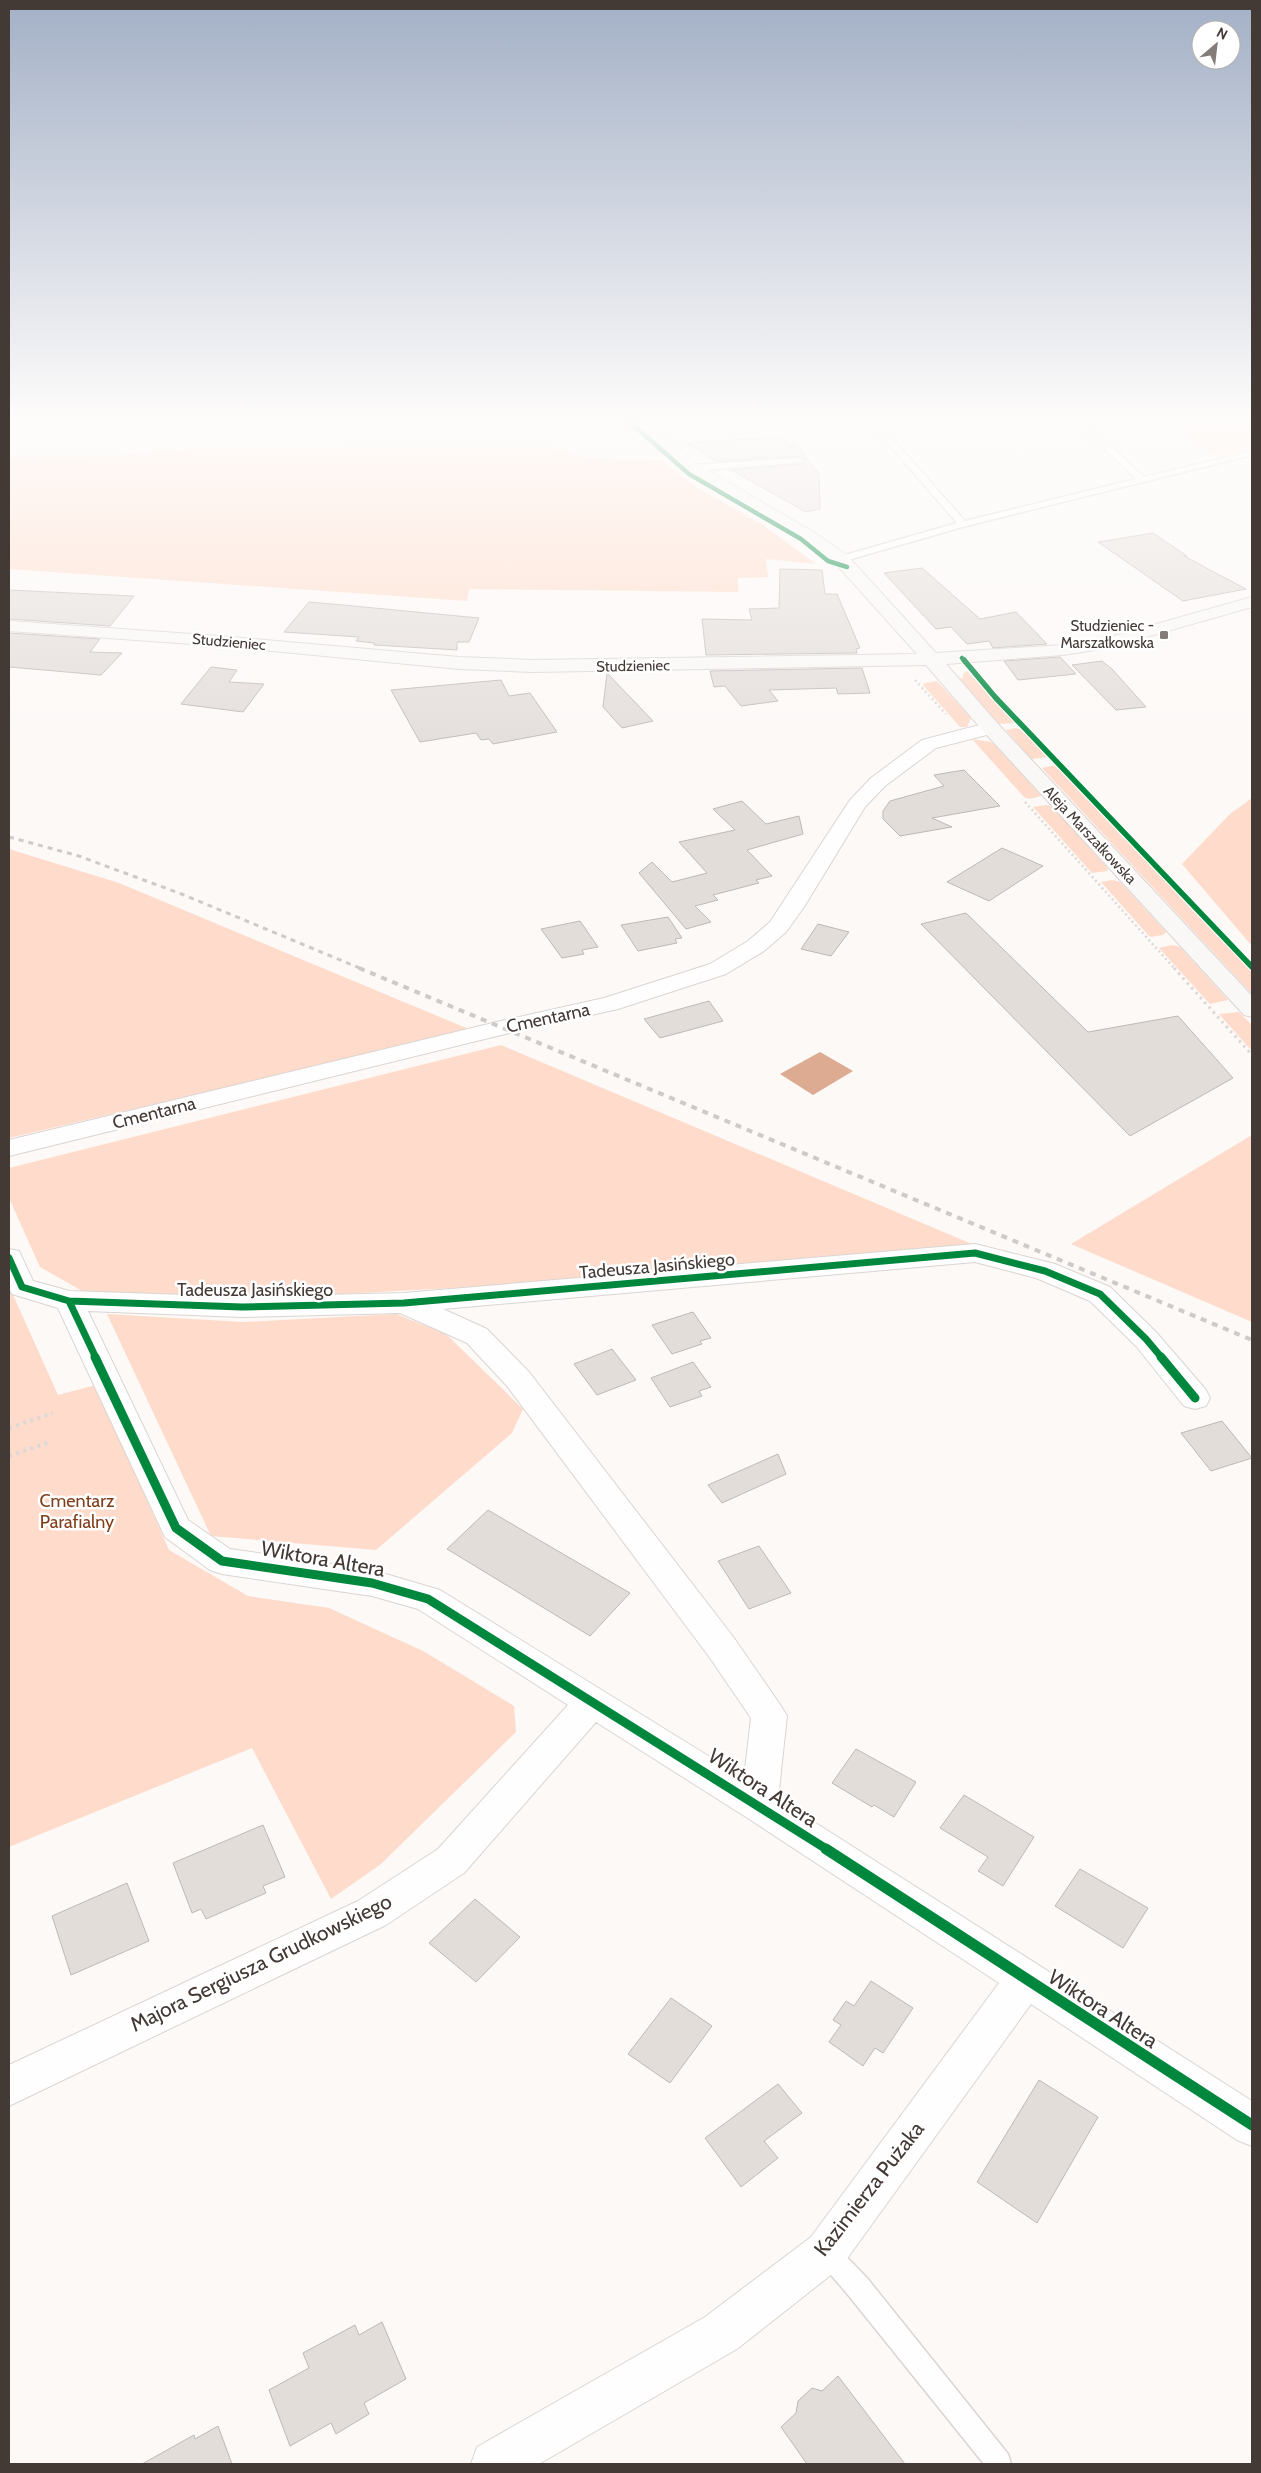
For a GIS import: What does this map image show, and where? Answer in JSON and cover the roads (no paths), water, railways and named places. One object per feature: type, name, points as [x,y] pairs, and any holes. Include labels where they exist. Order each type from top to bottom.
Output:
[{"type":"main road","name":"Aleja Marszałkowska","points":[[804,533],[841,559],[991,728],[1252,1010]]},
{"type":"main road","name":"Studzieniec","points":[[9,626],[220,641],[459,663],[532,666],[897,660],[1015,656],[1108,643],[1252,602]]},
{"type":"street","name":"Cmentarna","points":[[9,1148],[610,1004],[718,969],[756,946],[778,927],[794,906],[857,804],[878,782],[905,760],[929,744],[991,728]]},
{"type":"street","name":"Tadeusza Jasińskiego","points":[[9,1258],[22,1287],[69,1301],[242,1307],[404,1303],[975,1253],[1045,1271],[1100,1294],[1146,1339],[1195,1398]]},
{"type":"street","name":"Wiktora Altera","points":[[69,1301],[176,1528],[222,1561],[372,1583],[428,1599],[759,1806],[1025,1980],[1252,2125]]},
{"type":"street","points":[[404,1303],[477,1336],[518,1380],[722,1648],[769,1716],[759,1806]]},
{"type":"street","name":"Majora Sergiusza Grudkowskiego","points":[[9,2086],[372,1912],[451,1861],[593,1702]]},
{"type":"street","name":"Kazimierza Pużaka","points":[[494,2464],[721,2333],[826,2252],[1025,1980]]},
{"type":"lane","points":[[841,559],[930,533]]},
{"type":"lane","points":[[826,2252],[858,2287],[1000,2464]]},
{"type":"railway","points":[[9,837],[79,856],[184,895],[362,969]]},
{"type":"railway","points":[[359,968],[1252,1340]]},
{"type":"place","name":"Studzieniec - Marszałkowska","points":[[1164,635]]},
{"type":"park label","name":"Cmentarz Parafialny","points":[[77,1511]]}]
